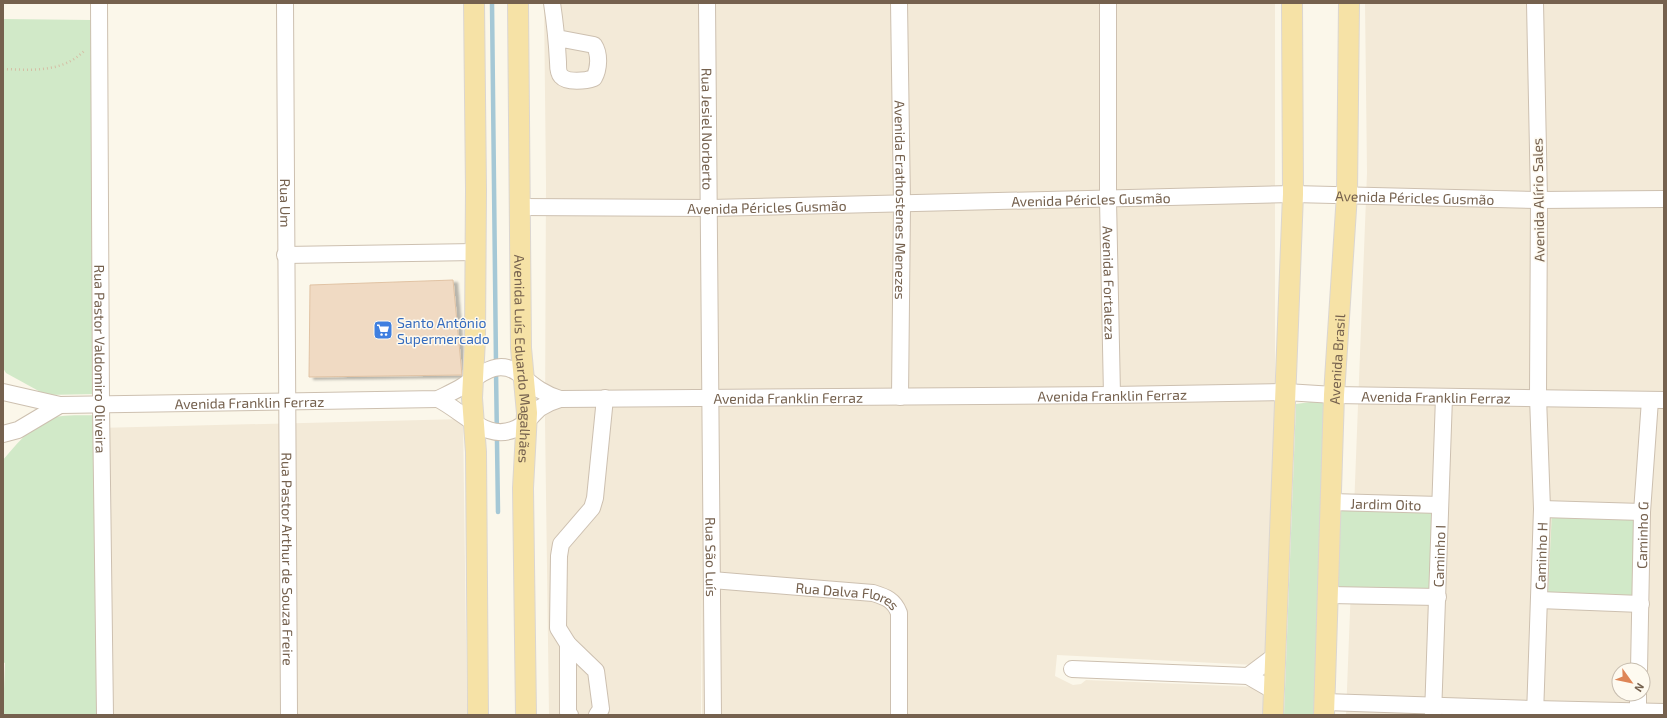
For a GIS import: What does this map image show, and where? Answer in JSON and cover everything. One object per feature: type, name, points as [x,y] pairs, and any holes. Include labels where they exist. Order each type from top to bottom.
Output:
[{"type":"main road","points":[[474,3],[475,252],[479,375],[472,398],[478,426],[478,715]]},
{"type":"main road","name":"Avenida Luís Eduardo Magalhães","points":[[518,3],[518,207],[521,348],[518,374],[523,488],[526,715]]},
{"type":"main road","points":[[1273,715],[1293,194],[1292,3]]},
{"type":"main road","name":"Avenida Brasil","points":[[1324,708],[1329,595],[1334,395],[1347,194],[1348,3]]},
{"type":"street","name":"Rua Pastor Valdomiro Oliveira","points":[[99,3],[101,404],[105,715]]},
{"type":"street","name":"Rua Um","points":[[285,3],[286,403]]},
{"type":"street","points":[[552,3],[557,38]]},
{"type":"street","name":"Rua Jesiel Norberto","points":[[707,3],[712,398]]},
{"type":"street","name":"Avenida Erathostenes Menezes","points":[[899,3],[902,204],[900,397]]},
{"type":"street","name":"Avenida Fortaleza","points":[[1108,3],[1108,200],[1112,395]]},
{"type":"street","name":"Avenida Alírio Sales","points":[[1535,3],[1539,200],[1538,397]]},
{"type":"street","name":"Avenida Péricles Gusmão","points":[[518,207],[710,208],[1108,200],[1293,194],[1347,194],[1539,200],[1664,198]]},
{"type":"street","points":[[285,255],[475,252]]},
{"type":"street","points":[[497,367],[518,374],[541,392],[560,399],[541,407],[521,425],[499,433],[478,426],[457,410],[438,399],[479,375],[497,367]]},
{"type":"street","points":[[3,382],[21,395]]},
{"type":"street","name":"Avenida Franklin Ferraz","points":[[3,392],[21,395],[60,406],[101,404],[286,403],[438,399]]},
{"type":"street","name":"Avenida Franklin Ferraz","points":[[560,399],[1112,395],[1286,392],[1334,395],[1657,400]]},
{"type":"street","name":"Caminho I","points":[[1433,711],[1444,397]]},
{"type":"street","name":"Caminho H","points":[[1535,712],[1542,509],[1538,397]]},
{"type":"street","points":[[597,715],[601,709],[596,671],[568,644],[558,628],[559,556],[561,544],[592,508],[595,498],[605,398]]},
{"type":"street","name":"Rua São Luís","points":[[712,398],[713,715]]},
{"type":"street","name":"Caminho G","points":[[1639,662],[1642,512],[1657,400]]},
{"type":"street","name":"Rua Pastor Arthur de Souza Freire","points":[[286,403],[288,715]]},
{"type":"street","name":"Avenida Franklin Ferraz","points":[[6,436],[60,406]]},
{"type":"street","name":"Jardim Oito","points":[[1331,502],[1440,505]]},
{"type":"street","points":[[1542,509],[1642,512]]},
{"type":"street","name":"Rua Dalva Flores","points":[[712,580],[873,593],[886,597],[895,604],[899,613],[899,715]]},
{"type":"street","points":[[1329,595],[1438,597]]},
{"type":"street","points":[[1539,600],[1641,604]]},
{"type":"street","points":[[568,644],[568,713],[570,715]]},
{"type":"street","points":[[1248,676],[1276,655]]},
{"type":"street","points":[[1072,668],[1248,676],[1274,691]]},
{"type":"street","points":[[1638,702],[1638,713]]},
{"type":"street","points":[[1324,708],[1433,711],[1664,712]]},
{"type":"path","points":[[3,69],[29,70],[57,68],[77,58],[100,33]]},
{"type":"shaded area","points":[[544,3],[1275,3],[1275,409],[1267,654],[1255,665],[1057,655],[1055,676],[1073,685],[1081,684],[1086,680],[1256,687],[1267,699],[1266,715],[702,715],[701,576],[701,715],[549,715],[545,421],[546,184]]},
{"type":"shaded area","points":[[1365,3],[1664,3],[1664,715],[1346,715],[1367,173]]},
{"type":"shaded area","points":[[463,419],[467,715],[102,715],[97,428]]},
{"type":"green space","points":[[3,19],[92,20],[98,394],[46,395],[6,373],[3,368]]},
{"type":"green space","points":[[1325,400],[1316,715],[1284,715],[1296,404]]},
{"type":"green space","points":[[97,415],[102,715],[3,715],[5,663],[3,662],[3,460],[27,434],[50,418]]},
{"type":"green space","points":[[1340,508],[1436,509],[1435,591],[1338,590]]},
{"type":"green space","points":[[1552,512],[1642,515],[1638,598],[1548,595]]},
{"type":"building","name":"Santo Antônio Supermercado","points":[[453,280],[462,375],[309,377],[310,285]]},
{"type":"waterway","points":[[492,3],[496,364]]},
{"type":"waterway","points":[[496,371],[498,512]]},
{"type":"place","name":"Santo Antônio Supermercado","points":[[383,330]]}]
